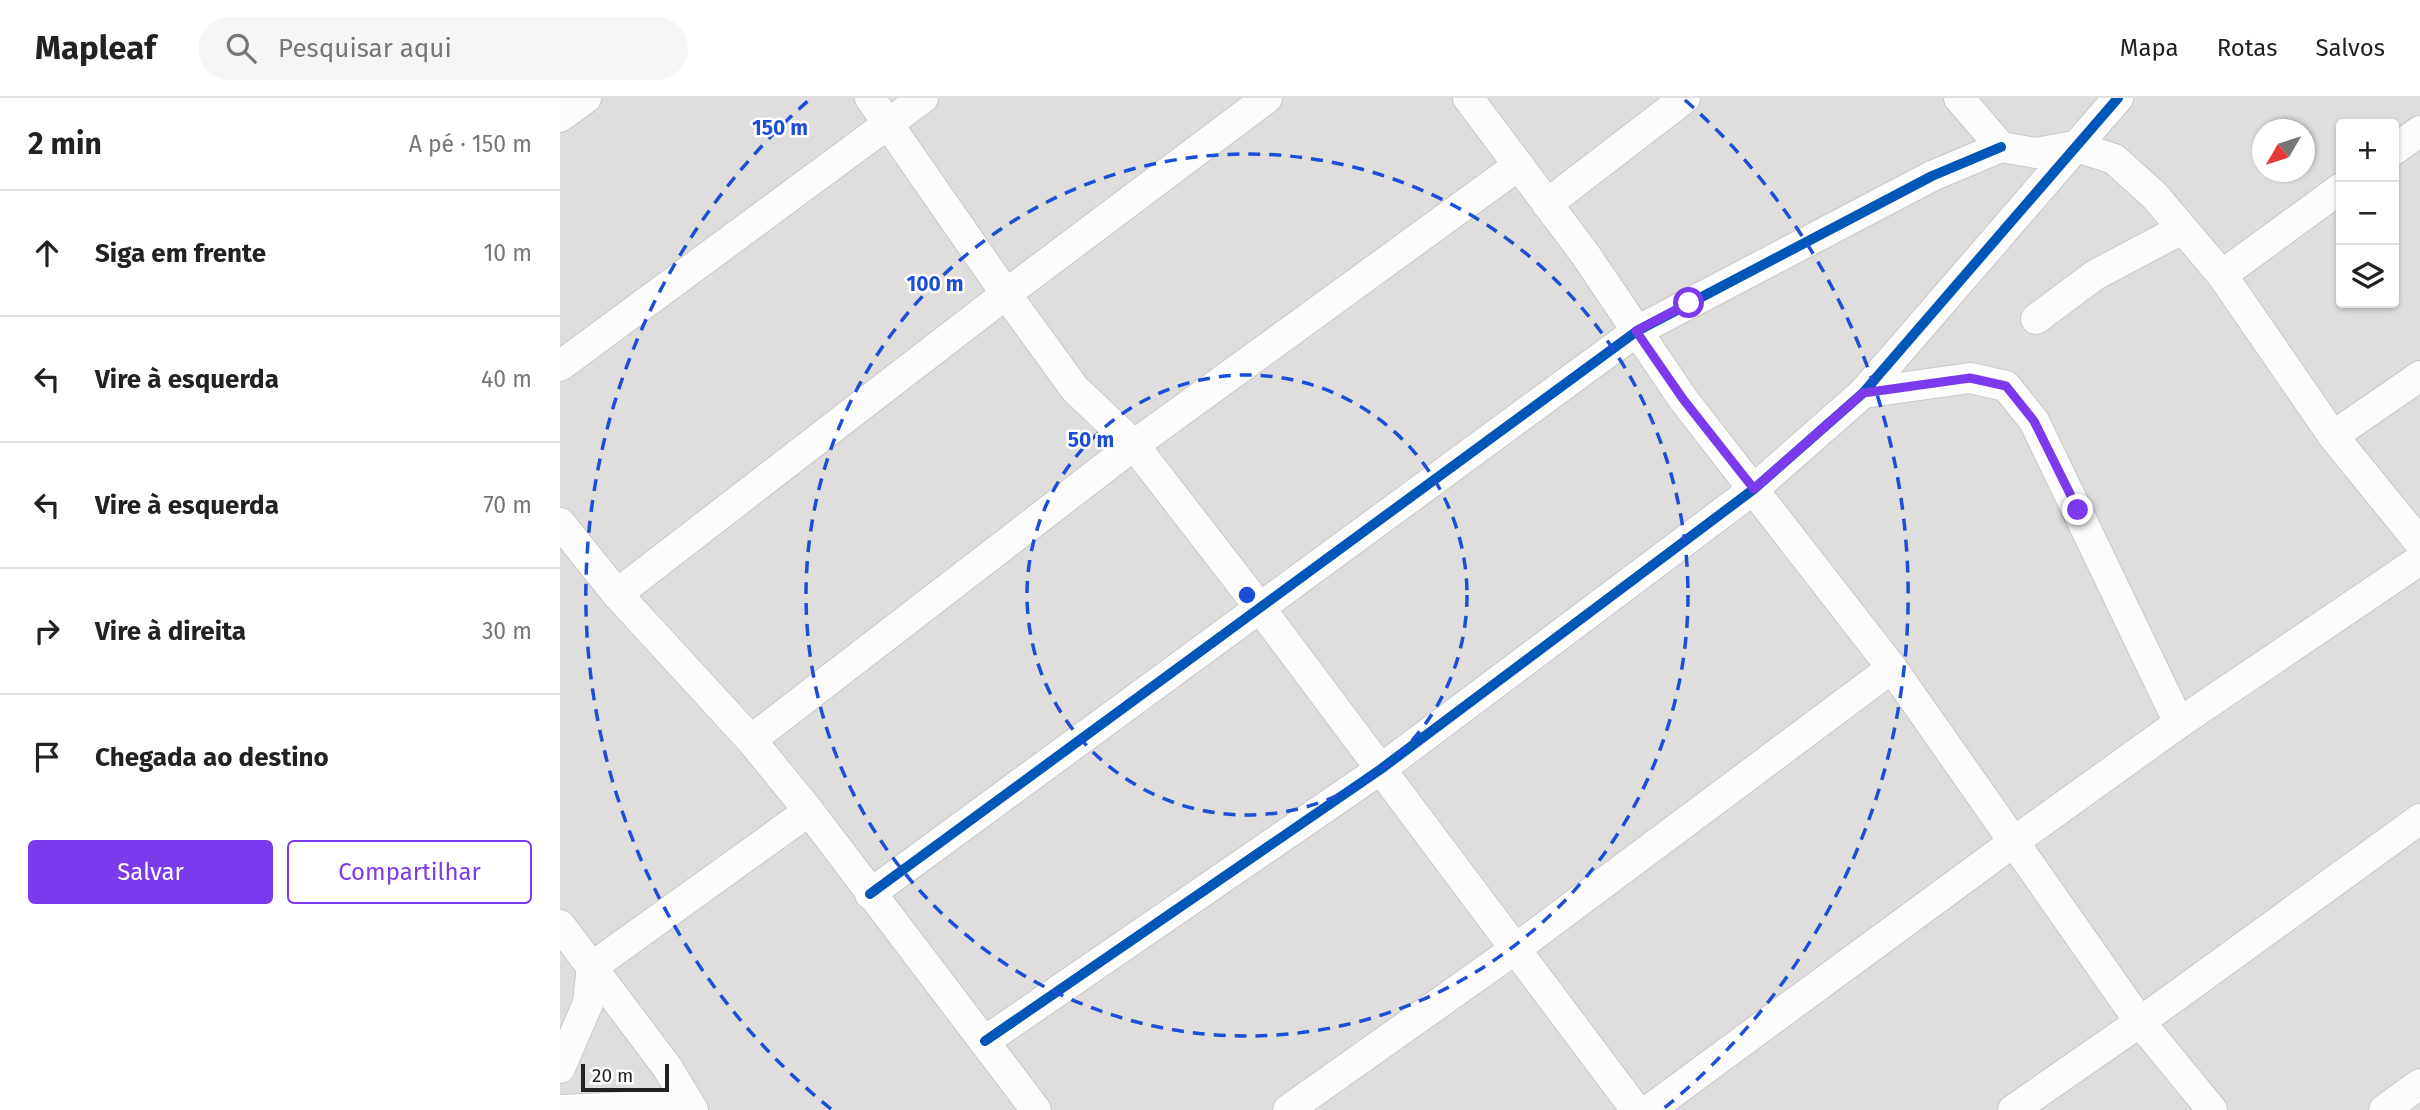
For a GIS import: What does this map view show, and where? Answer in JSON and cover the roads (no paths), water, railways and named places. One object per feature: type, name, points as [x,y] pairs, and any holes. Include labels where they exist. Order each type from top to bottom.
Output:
[{"type":"street","points":[[560,117],[586,98]]},
{"type":"street","points":[[870,98],[1075,389],[1135,445],[1636,1110]]},
{"type":"street","points":[[560,366],[923,98]]},
{"type":"street","points":[[617,594],[1006,294],[1267,98]]},
{"type":"street","points":[[1468,98],[1585,254],[1683,399],[1892,668],[2140,1022],[2212,1110]]},
{"type":"street","points":[[1547,204],[1685,98]]},
{"type":"street","points":[[1959,98],[2001,147]]},
{"type":"street","points":[[985,1041],[1381,769],[1754,489],[1863,393],[2118,98]]},
{"type":"street","points":[[2399,146],[2420,131]]},
{"type":"street","points":[[870,894],[1636,331],[1932,176],[2001,147],[2036,153],[2074,146],[2114,159],[2154,195],[2222,275],[2333,436],[2420,543]]},
{"type":"street","points":[[751,740],[1135,445],[1518,165]]},
{"type":"street","points":[[2222,275],[2336,192]]},
{"type":"street","points":[[2036,318],[2095,275],[2182,229]]},
{"type":"street","points":[[2333,436],[2420,376]]},
{"type":"street","points":[[1863,393],[1970,378],[2006,386],[2034,421],[2179,723]]},
{"type":"street","points":[[560,523],[617,594],[751,740],[809,811],[1036,1110]]},
{"type":"street","points":[[1649,1110],[2179,723],[2420,560]]},
{"type":"street","points":[[1288,1110],[1514,950],[1892,668]]},
{"type":"street","points":[[560,1069],[588,1003],[593,967],[809,811]]},
{"type":"street","points":[[2013,1110],[2140,1022],[2420,819]]},
{"type":"street","points":[[560,925],[667,1067],[690,1106]]},
{"type":"street","points":[[2384,1110],[2420,1084]]},
{"type":"street","points":[[562,1110],[690,1106]]}]
